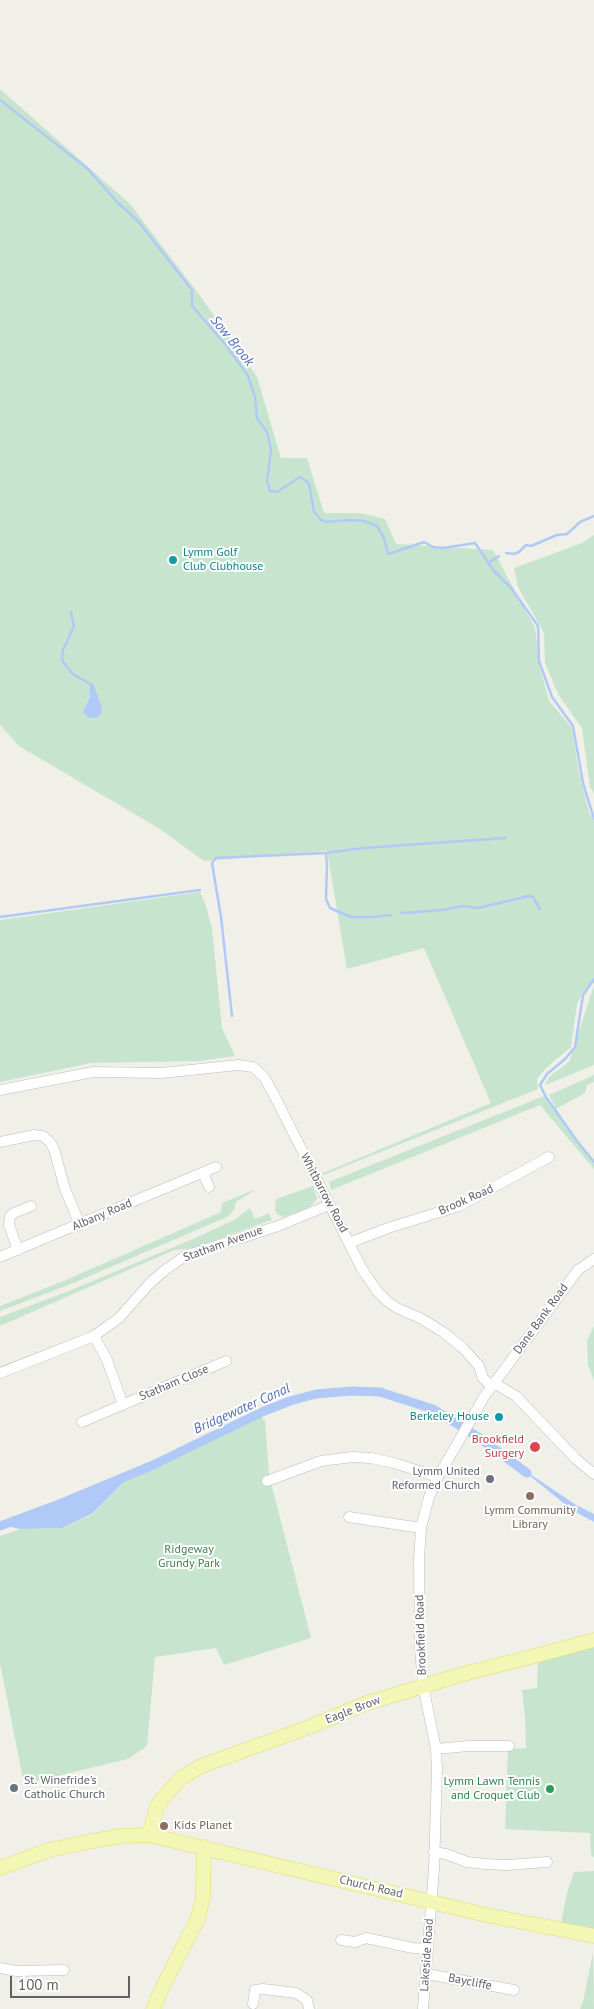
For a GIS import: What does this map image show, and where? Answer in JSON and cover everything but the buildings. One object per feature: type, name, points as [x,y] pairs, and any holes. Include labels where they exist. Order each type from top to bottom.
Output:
[{"type":"main road","name":"Eagle Brow","points":[[149,1835],[157,1808],[163,1798],[181,1778],[201,1766],[312,1726],[364,1704],[423,1685],[594,1640]]},
{"type":"main road","name":"Church Road","points":[[0,1868],[49,1850],[120,1836],[149,1835],[486,1915],[594,1936]]},
{"type":"main road","points":[[153,2009],[198,1919],[202,1897],[204,1847]]},
{"type":"street","name":"Whitbarrow Road","points":[[0,1090],[93,1072],[162,1073],[238,1065],[253,1067],[264,1077],[272,1091],[369,1280],[387,1301],[442,1332],[463,1348],[480,1366],[483,1378],[493,1385]]},
{"type":"street","points":[[0,1142],[34,1135],[42,1136],[50,1142],[54,1149],[65,1189],[80,1224]]},
{"type":"street","name":"Brook Road","points":[[350,1242],[458,1206],[549,1157]]},
{"type":"street","name":"Albany Road","points":[[0,1257],[216,1167]]},
{"type":"street","points":[[203,1172],[209,1187]]},
{"type":"street","points":[[18,1250],[9,1220],[14,1213],[31,1206]]},
{"type":"street","name":"Statham Avenue","points":[[0,1373],[94,1336],[119,1318],[164,1270],[185,1256],[278,1226],[330,1206]]},
{"type":"street","name":"Dane Bank Road","points":[[493,1385],[581,1266],[594,1259]]},
{"type":"street","name":"Statham Close","points":[[94,1336],[107,1360],[123,1405]]},
{"type":"street","name":"Statham Close","points":[[82,1422],[226,1361]]},
{"type":"street","points":[[493,1385],[499,1386],[516,1396],[594,1474]]},
{"type":"street","name":"Brookfield Road","points":[[431,1901],[437,1792],[436,1749],[423,1685],[420,1648],[419,1560],[421,1528],[429,1497],[438,1477],[460,1436],[493,1385]]},
{"type":"street","points":[[267,1481],[321,1461],[352,1457],[371,1458],[394,1463],[438,1477]]},
{"type":"street","points":[[350,1518],[421,1528]]},
{"type":"street","points":[[436,1749],[468,1746],[509,1746]]},
{"type":"street","points":[[434,1852],[446,1854],[467,1862],[485,1864],[507,1865],[547,1862]]},
{"type":"street","name":"Lakeside Road","points":[[423,2009],[431,1901]]},
{"type":"street","points":[[341,1940],[355,1942],[366,1938],[413,1948],[428,1949]]},
{"type":"street","points":[[0,1968],[17,1971],[64,1970]]},
{"type":"street","name":"Baycliffe","points":[[427,1974],[514,1990]]},
{"type":"street","points":[[253,2004],[255,1990],[263,1988],[296,1993],[307,2000],[309,2009]]},
{"type":"green space","points":[[0,89],[130,204],[201,297],[257,377],[281,458],[307,458],[324,513],[360,513],[385,519],[396,544],[493,550],[535,628],[540,668],[549,701],[572,728],[578,768],[589,812],[594,821],[594,983],[584,990],[577,1004],[571,1047],[546,1068],[537,1079],[538,1089],[323,1175],[321,1174],[491,1103],[424,948],[347,969],[327,851],[204,861],[160,829],[19,746],[0,725]]},
{"type":"green space","points":[[594,535],[594,793],[590,787],[582,728],[558,694],[545,663],[544,633],[518,587],[514,568],[582,543]]},
{"type":"green space","points":[[200,892],[212,929],[222,1028],[235,1056],[199,1061],[91,1063],[0,1082],[0,920]]},
{"type":"green space","points":[[594,985],[594,1065],[545,1085],[550,1076],[569,1062]]},
{"type":"green space","points":[[594,1075],[594,1082],[587,1085],[585,1093],[556,1109],[549,1095]]},
{"type":"green space","points":[[544,1096],[594,1164],[594,1169],[540,1105],[331,1190],[329,1182]]},
{"type":"green space","points":[[313,1186],[317,1199],[310,1207],[284,1217],[277,1214],[275,1209],[276,1199]]},
{"type":"green space","points":[[256,1189],[236,1202],[234,1210],[227,1217],[71,1284],[0,1311],[0,1306],[66,1280],[221,1212],[222,1203]]},
{"type":"green space","points":[[250,1208],[255,1219],[269,1213],[272,1220],[193,1248],[174,1250],[0,1326],[0,1317],[69,1291],[193,1239],[234,1220]]},
{"type":"green space","points":[[594,1326],[594,1381],[588,1365],[587,1340]]},
{"type":"green space","name":"Ridgeway Grundy Park","points":[[262,1412],[263,1421],[265,1420],[269,1475],[311,1638],[224,1665],[216,1648],[155,1657],[147,1746],[128,1759],[24,1784],[0,1663],[0,1536],[20,1529],[62,1528],[92,1515],[133,1473]]},
{"type":"green space","name":"Lymm Lawn Tennis and Croquet Club","points":[[594,1642],[594,1858],[591,1854],[590,1833],[505,1829],[508,1749],[526,1748],[522,1690],[537,1688],[538,1658]]},
{"type":"green space","points":[[594,1871],[594,1930],[561,1923],[566,1897],[574,1872]]},
{"type":"green space","points":[[593,1953],[594,2009],[580,2009],[583,2002]]},
{"type":"water","points":[[93,683],[102,708],[100,715],[96,718],[88,717],[83,712],[90,697],[90,684]]},
{"type":"water","points":[[518,1466],[576,1505],[594,1514],[594,1522],[572,1510]]},
{"type":"water","points":[[133,1473],[92,1514],[62,1528],[20,1529],[2,1525],[62,1503]]},
{"type":"waterway","name":"Sow Brook","points":[[0,100],[88,169],[117,202],[138,221],[192,290],[192,306],[226,345],[248,376],[255,397],[257,418],[267,432],[271,450],[267,480],[270,491],[277,492],[300,477],[309,483],[314,512],[321,520],[327,522],[364,521],[377,526],[384,538],[388,554],[424,542],[433,547],[443,548],[475,543],[494,571],[512,589],[538,626],[539,661],[552,697],[573,726],[583,783],[594,819]]},
{"type":"waterway","points":[[506,553],[514,554],[526,545],[531,546],[557,535],[567,534],[580,522],[594,516]]},
{"type":"waterway","points":[[488,563],[499,556]]},
{"type":"waterway","points":[[71,612],[74,626],[63,650],[63,662],[73,674],[90,684]]},
{"type":"waterway","points":[[232,1016],[221,917],[212,863],[216,858],[326,853],[363,848],[505,838]]},
{"type":"waterway","points":[[326,853],[326,899],[330,908],[351,917],[391,915]]},
{"type":"waterway","points":[[0,917],[200,890]]},
{"type":"waterway","points":[[401,913],[443,910],[463,906],[478,908],[529,896],[533,897],[540,909]]},
{"type":"waterway","name":"Sow Brook","points":[[594,979],[583,995],[575,1047],[565,1059],[547,1074],[540,1085],[546,1097],[594,1162]]},
{"type":"waterway","name":"Bridgewater Canal","points":[[0,1526],[62,1503],[153,1465],[262,1412],[290,1401],[316,1394],[352,1391],[380,1392],[433,1409],[478,1437],[527,1473]]},
{"type":"place","name":"Lymm Golf Club Clubhouse","points":[[173,560]]},
{"type":"place","name":"Berkeley House","points":[[499,1417]]},
{"type":"place","name":"Brookfield Surgery","points":[[535,1447]]},
{"type":"place","name":"Lymm United Reformed Church","points":[[490,1479]]},
{"type":"place","name":"Lymm Community Library","points":[[530,1496]]},
{"type":"place","name":"St. Winefride's Catholic Church","points":[[14,1788]]},
{"type":"place","name":"Lymm Lawn Tennis and Croquet Club","points":[[550,1789]]},
{"type":"place","name":"Kids Planet","points":[[164,1826]]}]
